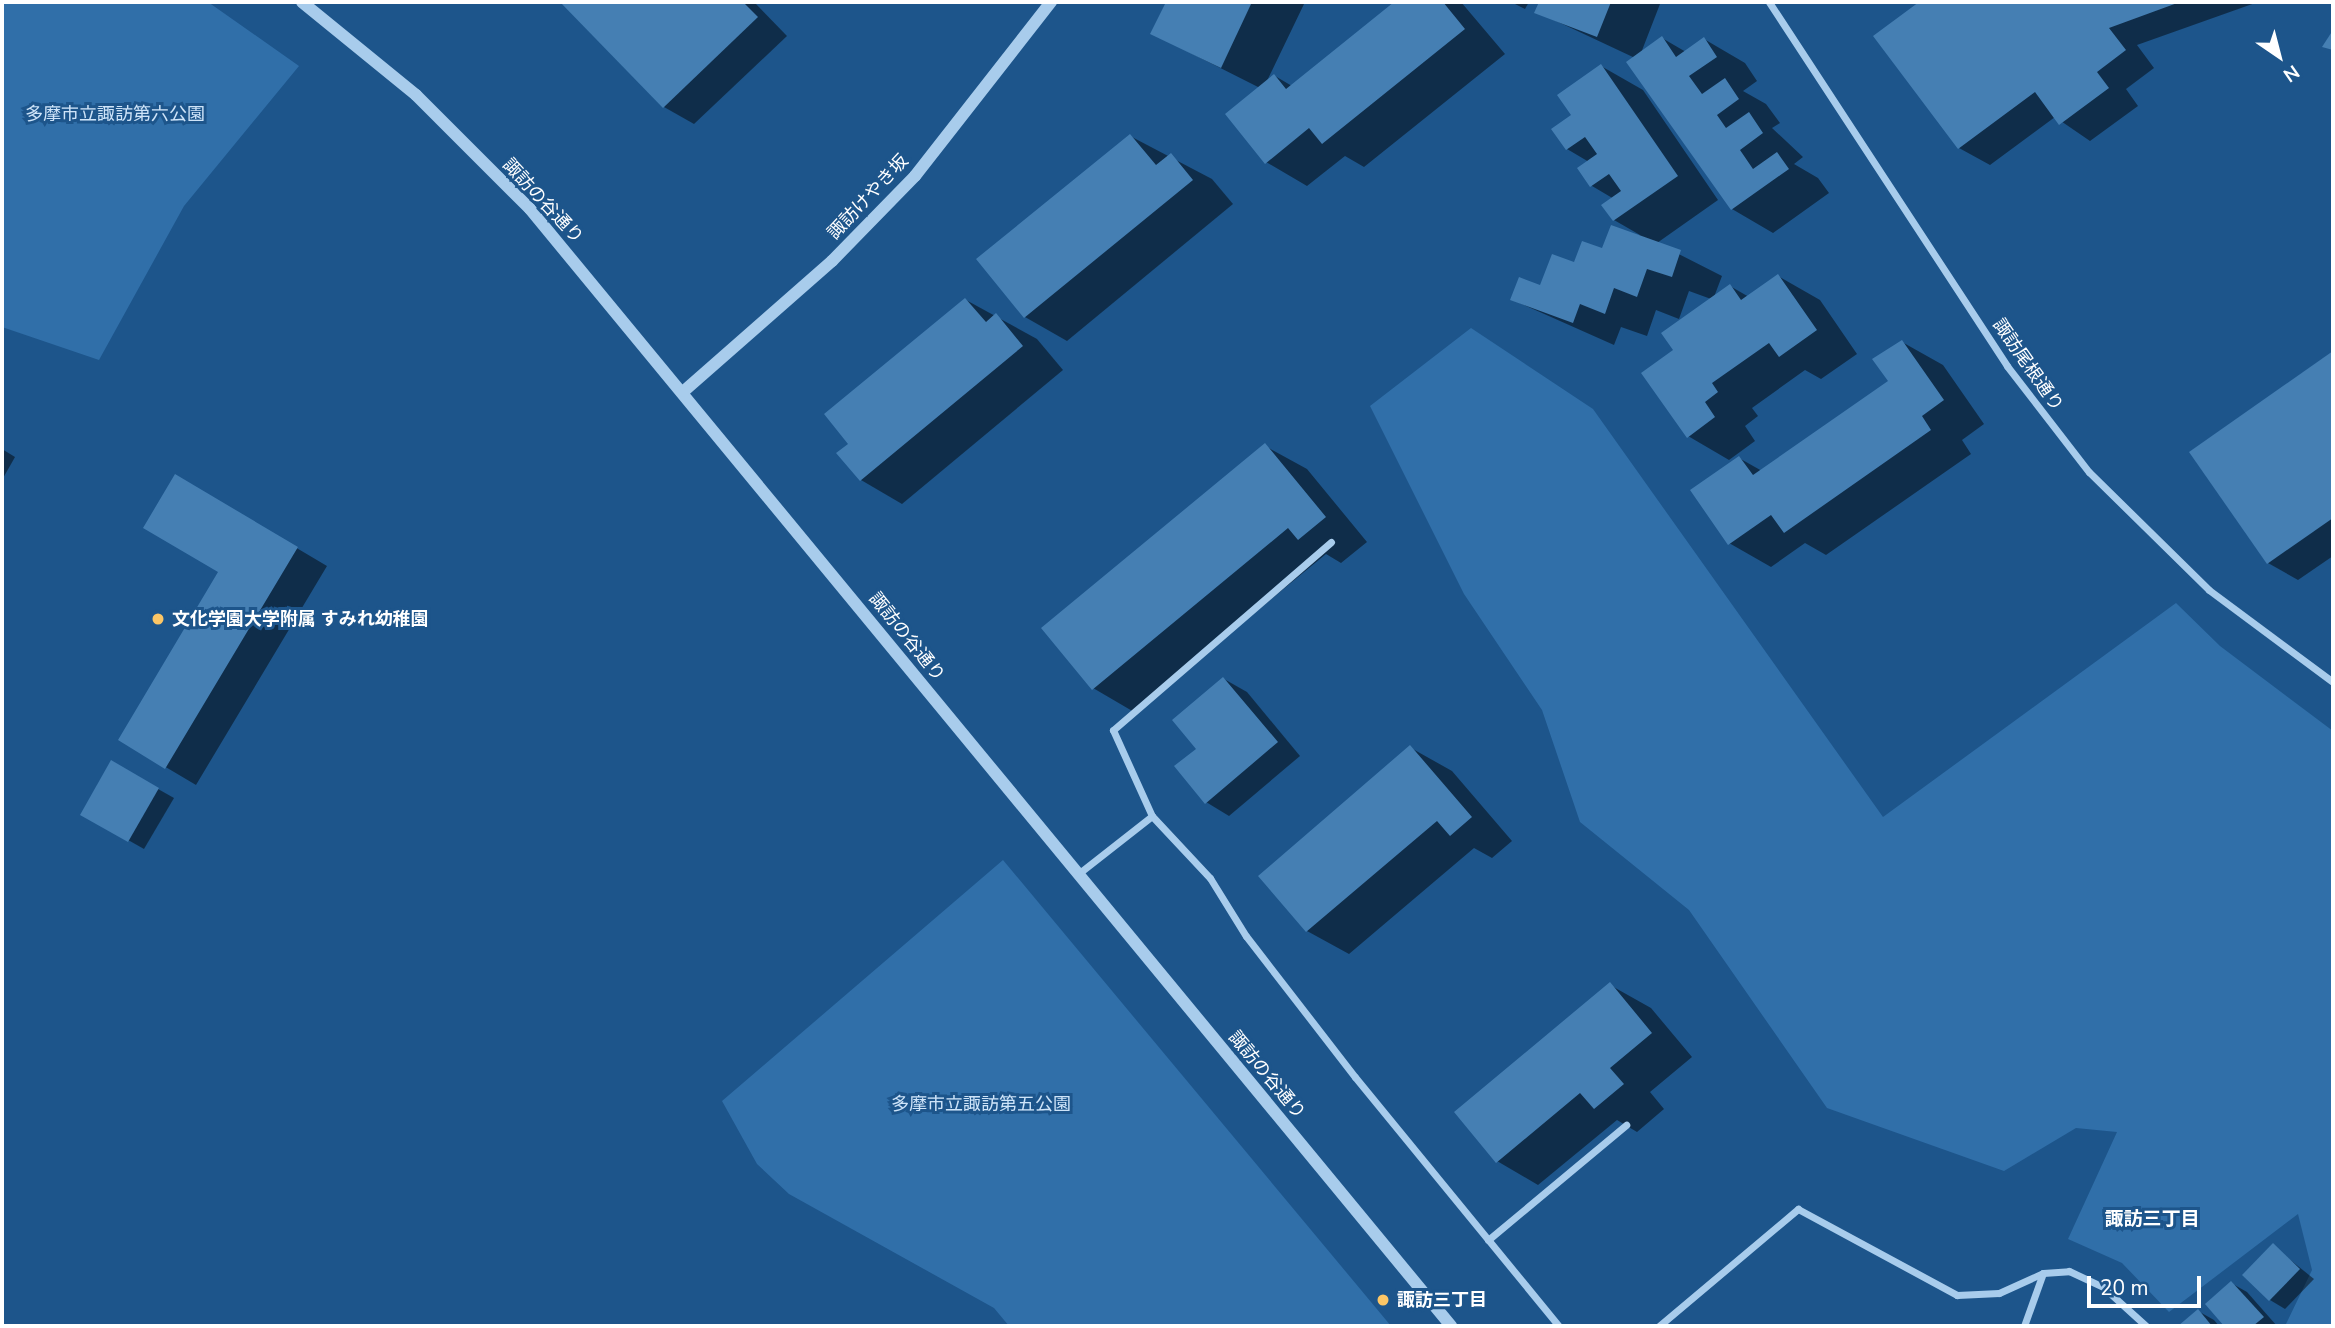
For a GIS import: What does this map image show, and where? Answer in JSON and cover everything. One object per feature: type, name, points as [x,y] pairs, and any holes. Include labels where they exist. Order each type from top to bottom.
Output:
[{"type":"street","name":"諏訪の谷通り","points":[[302,2],[416,95],[530,209],[684,391],[1451,1326]]},
{"type":"street","name":"諏訪けやき坂","points":[[684,391],[832,261],[915,176],[1051,2]]},
{"type":"street","name":"諏訪尾根通り","points":[[1769,2],[2007,366],[2089,472],[2209,590],[2333,682]]},
{"type":"street","points":[[1331,542],[1113,730],[1152,816],[1210,878],[1246,936],[1559,1326]]},
{"type":"street","points":[[1078,874],[1152,816]]},
{"type":"street","points":[[1488,1240],[1626,1125]]},
{"type":"street","points":[[1659,1326],[1798,1209],[1957,1295],[1999,1293],[2043,1273],[2068,1270],[2103,1287],[2146,1326]]},
{"type":"street","points":[[2024,1326],[2043,1273]]},
{"type":"green space","name":"多摩市立諏訪第六公園","points":[[2,2],[208,2],[299,66],[184,206],[99,360],[2,327]]},
{"type":"green space","points":[[1471,328],[1593,409],[1883,817],[2176,603],[2220,646],[2333,731],[2333,1326],[2285,1326],[2312,1270],[2298,1214],[2169,1312],[2122,1263],[2068,1239],[2117,1132],[2076,1128],[2004,1171],[1827,1108],[1689,910],[1580,822],[1542,710],[1464,594],[1370,406]]},
{"type":"green space","name":"多摩市立諏訪第五公園","points":[[1003,860],[1391,1326],[1009,1326],[994,1308],[789,1194],[757,1164],[722,1101]]},
{"type":"building","points":[[560,2],[743,2],[758,17],[663,108]]},
{"type":"building","points":[[1166,2],[1252,2],[1221,68],[1150,34]]},
{"type":"building","points":[[1394,2],[1443,2],[1465,29],[1322,144],[1309,128],[1265,164],[1225,114],[1274,74],[1286,89]]},
{"type":"building","points":[[1539,2],[1611,2],[1597,37],[1534,13]]},
{"type":"building","points":[[1919,2],[2180,2],[2109,28],[2126,50],[2097,72],[2109,88],[2059,125],[2035,92],[1958,149],[1873,36]]},
{"type":"building","points":[[2333,30],[2333,50],[2322,47]]},
{"type":"building","points":[[1662,36],[1676,57],[1704,37],[1717,57],[1689,76],[1702,94],[1725,78],[1739,99],[1717,115],[1726,128],[1749,112],[1763,133],[1740,150],[1753,169],[1777,152],[1789,169],[1731,210],[1626,62]]},
{"type":"building","points":[[1601,64],[1678,176],[1613,221],[1601,205],[1621,191],[1609,174],[1590,187],[1577,168],[1597,154],[1585,137],[1566,150],[1551,129],[1571,115],[1557,95]]},
{"type":"building","points":[[1130,134],[1156,165],[1171,153],[1193,180],[1024,318],[976,259]]},
{"type":"building","points":[[1611,225],[1681,250],[1672,277],[1647,269],[1637,297],[1614,288],[1605,314],[1580,304],[1573,323],[1510,300],[1519,277],[1540,285],[1552,254],[1574,262],[1582,241],[1602,248]]},
{"type":"building","points":[[1778,274],[1817,330],[1779,357],[1769,343],[1712,383],[1718,392],[1705,402],[1715,417],[1687,438],[1641,373],[1673,350],[1661,333],[1730,284],[1741,300]]},
{"type":"building","points":[[965,298],[986,322],[996,313],[1023,346],[860,481],[836,453],[848,444],[824,414]]},
{"type":"building","points":[[1902,340],[1944,400],[1922,416],[1931,430],[1784,533],[1771,515],[1728,545],[1690,490],[1739,456],[1753,475],[1888,381],[1872,359]]},
{"type":"building","points":[[2333,351],[2333,518],[2267,564],[2189,452]]},
{"type":"building","points":[[1265,443],[1326,517],[1298,540],[1288,528],[1092,690],[1041,628]]},
{"type":"building","points":[[175,474],[298,547],[165,769],[118,740],[218,572],[143,528]]},
{"type":"building","points":[[1223,677],[1278,742],[1205,804],[1174,766],[1196,749],[1172,720]]},
{"type":"building","points":[[1410,745],[1472,817],[1450,836],[1437,821],[1306,932],[1258,876]]},
{"type":"building","points":[[111,760],[159,788],[128,842],[80,815]]},
{"type":"building","points":[[1610,982],[1652,1033],[1610,1068],[1624,1084],[1594,1109],[1580,1093],[1496,1163],[1454,1112]]},
{"type":"building","points":[[2273,1243],[2300,1269],[2269,1301],[2242,1275]]},
{"type":"building","points":[[2231,1281],[2264,1317],[2253,1326],[2224,1326],[2205,1304]]},
{"type":"building","points":[[2198,1309],[2212,1326],[2178,1326]]},
{"type":"place","name":"文化学園大学附属 すみれ幼稚園","points":[[158,619]]},
{"type":"place","name":"諏訪三丁目","points":[[1383,1300]]},
{"type":"district","name":"諏訪三丁目","points":[[2152,1220]]}]
